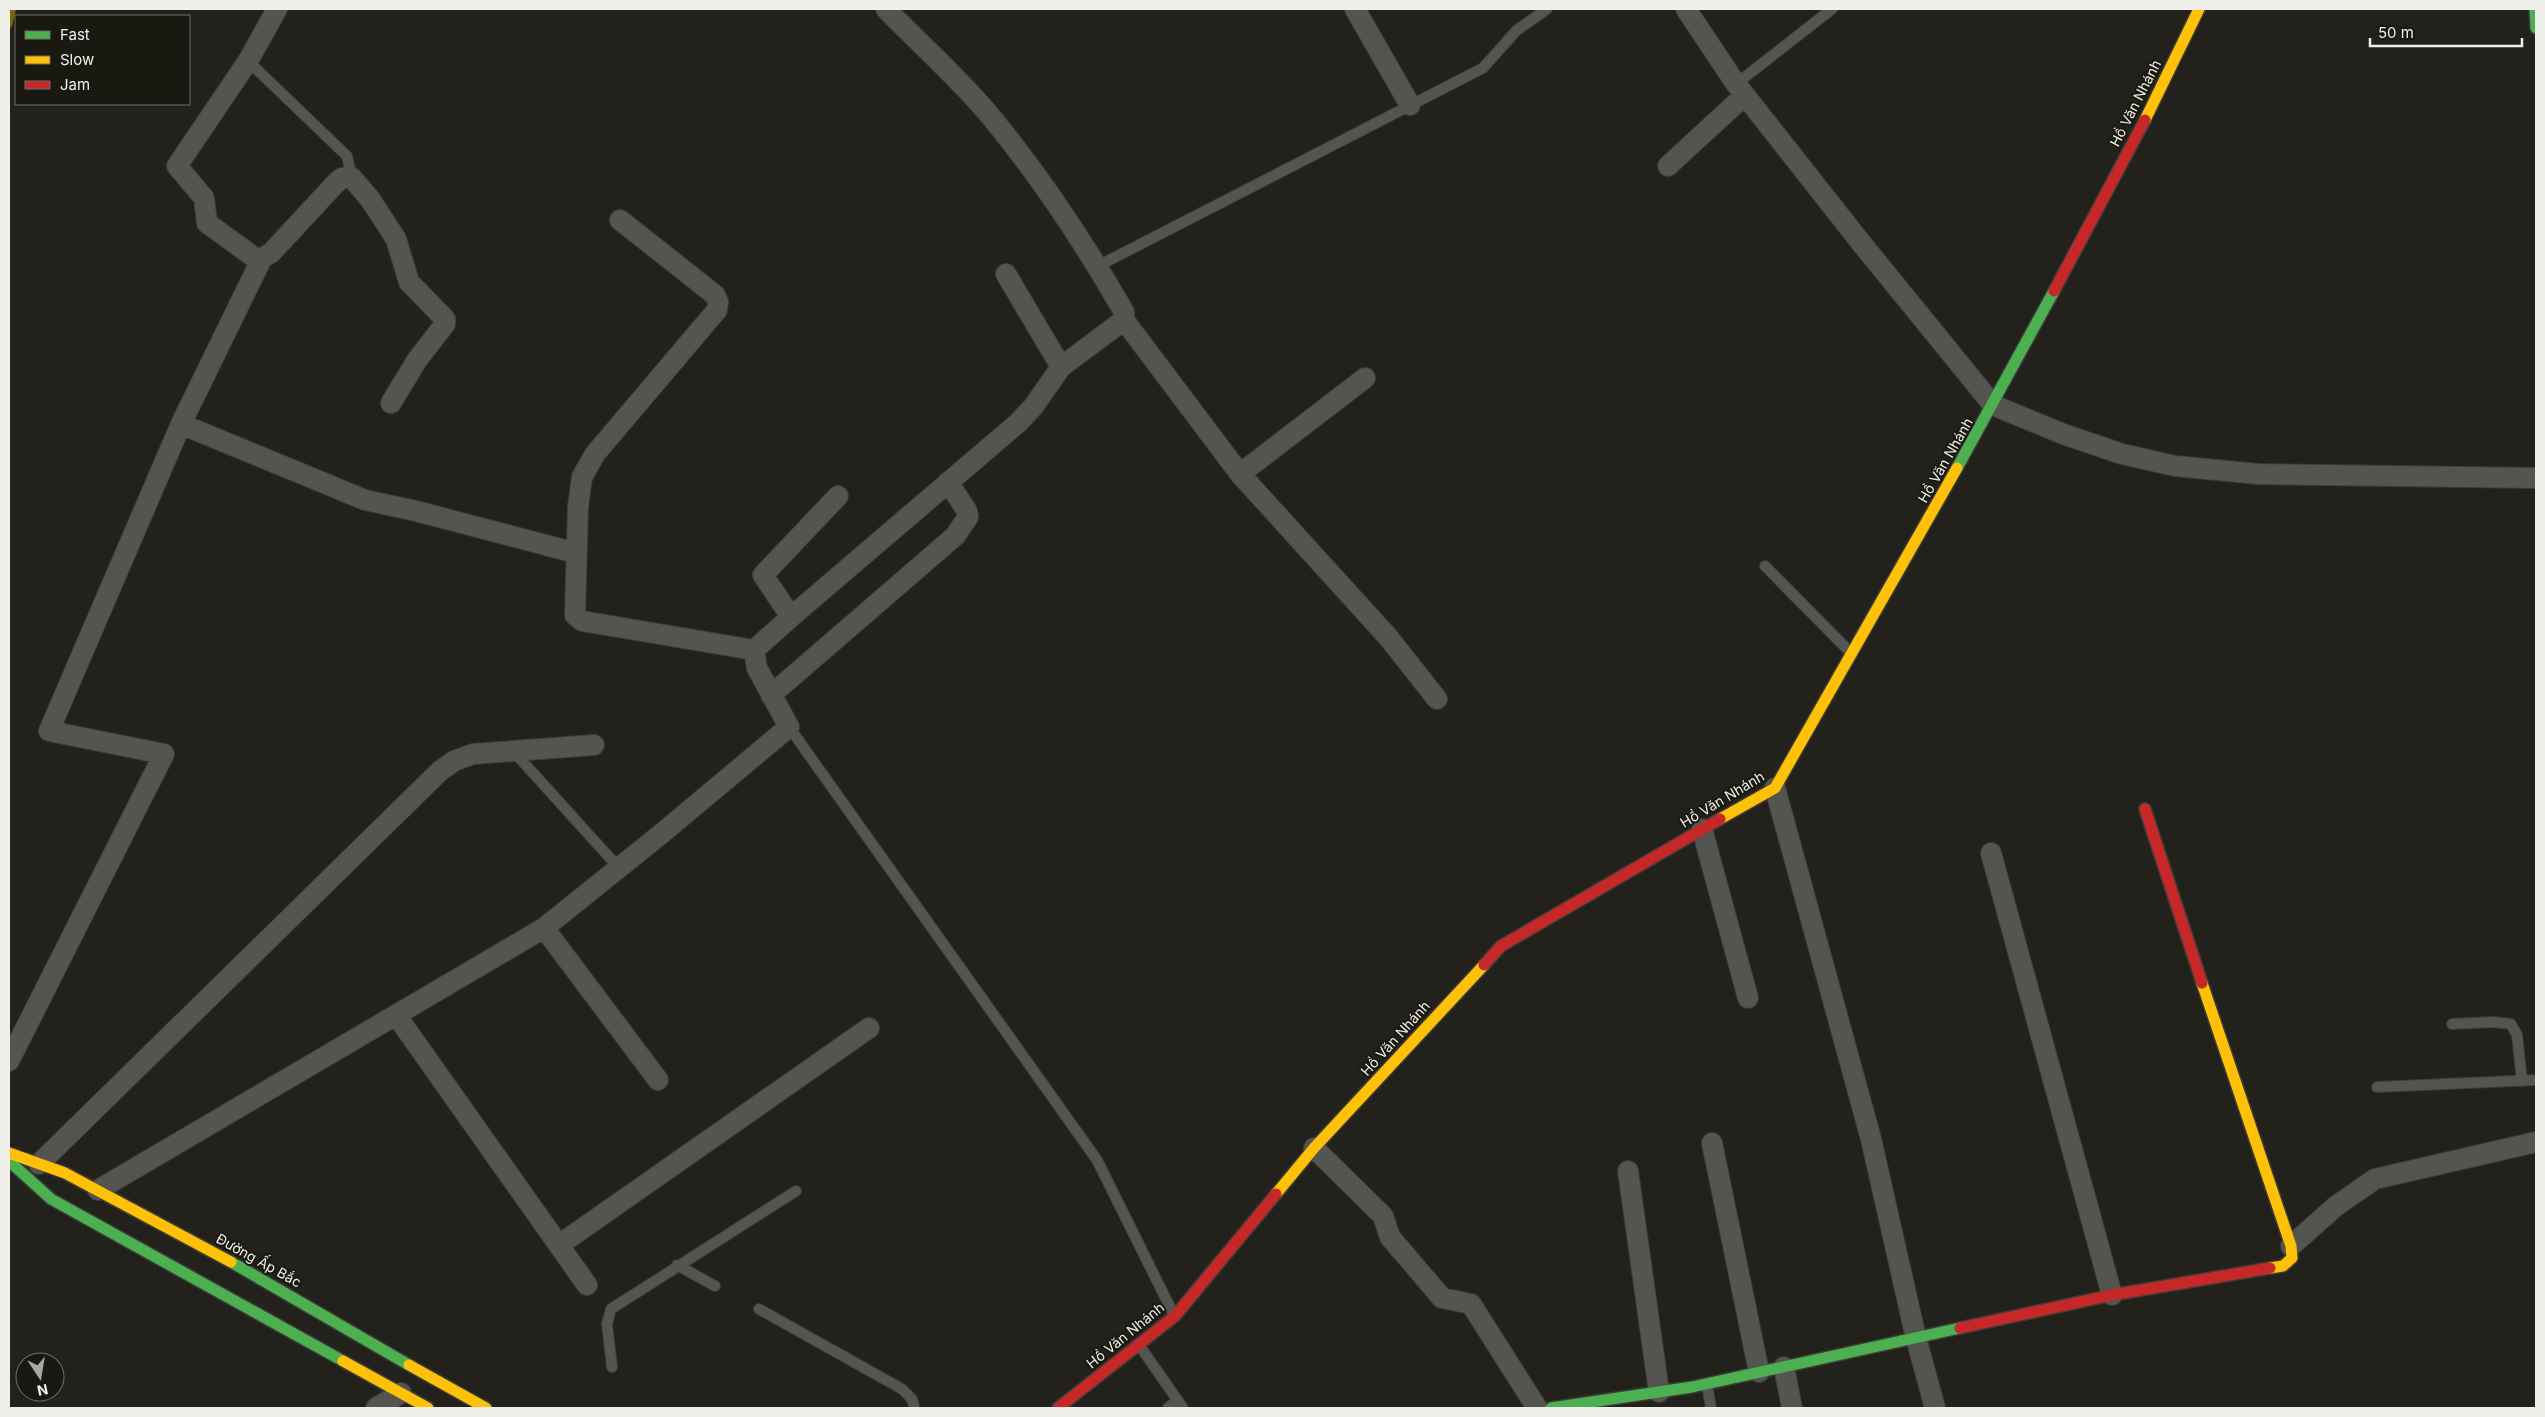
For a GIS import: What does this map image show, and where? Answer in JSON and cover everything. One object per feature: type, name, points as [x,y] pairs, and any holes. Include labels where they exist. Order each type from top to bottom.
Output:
[{"type":"main road","name":"Hồ Văn Nhánh","points":[[1058,1408],[1175,1316],[1314,1148],[1501,946],[1775,788],[1993,405],[2141,128],[2199,9]]},
{"type":"main road","points":[[2536,9],[2536,28]]},
{"type":"main road","points":[[1551,1408],[1706,1384],[2112,1295],[2283,1266],[2292,1258],[2291,1246],[2162,866],[2145,809]]},
{"type":"main road","name":"Đường Ấp Bắc","points":[[9,1153],[65,1173],[98,1190],[271,1283],[486,1408]]},
{"type":"main road","points":[[9,1161],[51,1199],[428,1408]]},
{"type":"street","points":[[277,9],[248,60],[177,166],[204,198],[207,222],[255,258],[262,258],[271,254],[336,183],[342,178],[352,178],[370,199],[396,239],[409,282],[445,319],[445,324],[417,360],[390,403]]},
{"type":"street","points":[[886,9],[990,116],[1051,194],[1098,266],[1124,312],[1124,320],[1240,474],[1388,637],[1437,699]]},
{"type":"street","points":[[1355,9],[1410,105]]},
{"type":"street","points":[[1686,9],[1741,90],[1862,244],[1993,405],[2072,437],[2122,454],[2175,466],[2258,474],[2536,478]]},
{"type":"street","points":[[1668,166],[1741,90]]},
{"type":"street","points":[[620,220],[715,295],[718,302],[717,310],[591,462],[582,477],[576,553],[574,615],[582,621],[754,650]]},
{"type":"street","points":[[9,1061],[164,754],[49,731],[181,424],[262,258]]},
{"type":"street","points":[[1006,274],[1061,367]]},
{"type":"street","points":[[754,650],[1028,412],[1061,367],[1124,320]]},
{"type":"street","points":[[1240,474],[1364,378]]},
{"type":"street","points":[[181,424],[365,500],[416,511],[576,553]]},
{"type":"street","points":[[771,694],[955,536],[968,517],[967,511],[948,482]]},
{"type":"street","points":[[791,618],[763,575],[838,496]]},
{"type":"street","points":[[98,1190],[544,928],[619,868],[789,727],[757,668],[754,650]]},
{"type":"street","points":[[39,1164],[440,771],[454,760],[473,754],[594,744]]},
{"type":"street","points":[[1775,788],[1871,1139],[1916,1338],[1936,1408]]},
{"type":"street","points":[[1702,829],[1748,998]]},
{"type":"street","points":[[1991,853],[2112,1295]]},
{"type":"street","points":[[544,928],[658,1080]]},
{"type":"street","points":[[396,1015],[587,1285]]},
{"type":"street","points":[[559,1245],[869,1028]]},
{"type":"street","points":[[2291,1246],[2336,1206],[2375,1179],[2536,1142]]},
{"type":"street","points":[[1712,1143],[1759,1372]]},
{"type":"street","points":[[1314,1148],[1383,1216],[1390,1237],[1442,1298],[1471,1304],[1537,1408]]},
{"type":"street","points":[[1628,1171],[1659,1392]]},
{"type":"street","points":[[1784,1367],[1792,1408]]},
{"type":"street","points":[[376,1408],[401,1393]]},
{"type":"lane","points":[[1098,266],[1483,68],[1517,30],[1547,9]]},
{"type":"lane","points":[[1741,90],[1832,9]]},
{"type":"lane","points":[[248,60],[347,156],[352,178]]},
{"type":"lane","points":[[1765,566],[1851,654]]},
{"type":"lane","points":[[789,727],[1097,1160],[1175,1316]]},
{"type":"lane","points":[[514,751],[619,868]]},
{"type":"lane","points":[[2452,1024],[2494,1022],[2511,1024],[2517,1036],[2522,1081]]},
{"type":"lane","points":[[2377,1087],[2536,1080]]},
{"type":"lane","points":[[612,1367],[606,1324],[611,1309],[677,1265],[796,1191]]},
{"type":"lane","points":[[677,1265],[715,1286]]},
{"type":"lane","points":[[759,1309],[902,1389],[912,1399],[914,1406]]},
{"type":"lane","points":[[1139,1344],[1181,1404],[1168,1408]]},
{"type":"lane","points":[[1706,1384],[1711,1408]]},
{"type":"waterway","points":[[9,25],[13,9]]},
{"type":"traffic: fast","points":[[2535,9],[2536,28]]},
{"type":"traffic: fast","points":[[1957,468],[2054,291]]},
{"type":"traffic: fast","points":[[9,1161],[51,1199],[343,1361]]},
{"type":"traffic: fast","points":[[231,1262],[409,1365]]},
{"type":"traffic: fast","points":[[1551,1408],[1692,1387],[1960,1328]]},
{"type":"traffic: slow","points":[[2145,120],[2199,9]]},
{"type":"traffic: slow","points":[[1720,819],[1775,788],[1957,468]]},
{"type":"traffic: slow","points":[[1276,1194],[1314,1148],[1484,965]]},
{"type":"traffic: slow","points":[[2202,983],[2291,1246],[2292,1258],[2283,1266],[2270,1268]]},
{"type":"traffic: slow","points":[[9,1153],[65,1173],[231,1262]]},
{"type":"traffic: slow","points":[[343,1361],[428,1408]]},
{"type":"traffic: slow","points":[[409,1365],[486,1408]]},
{"type":"traffic: jam","points":[[2054,291],[2145,120]]},
{"type":"traffic: jam","points":[[2145,809],[2202,983]]},
{"type":"traffic: jam","points":[[1484,965],[1501,946],[1720,819]]},
{"type":"traffic: jam","points":[[1058,1408],[1175,1316],[1276,1194]]},
{"type":"traffic: jam","points":[[1960,1328],[2112,1295],[2270,1268]]}]
